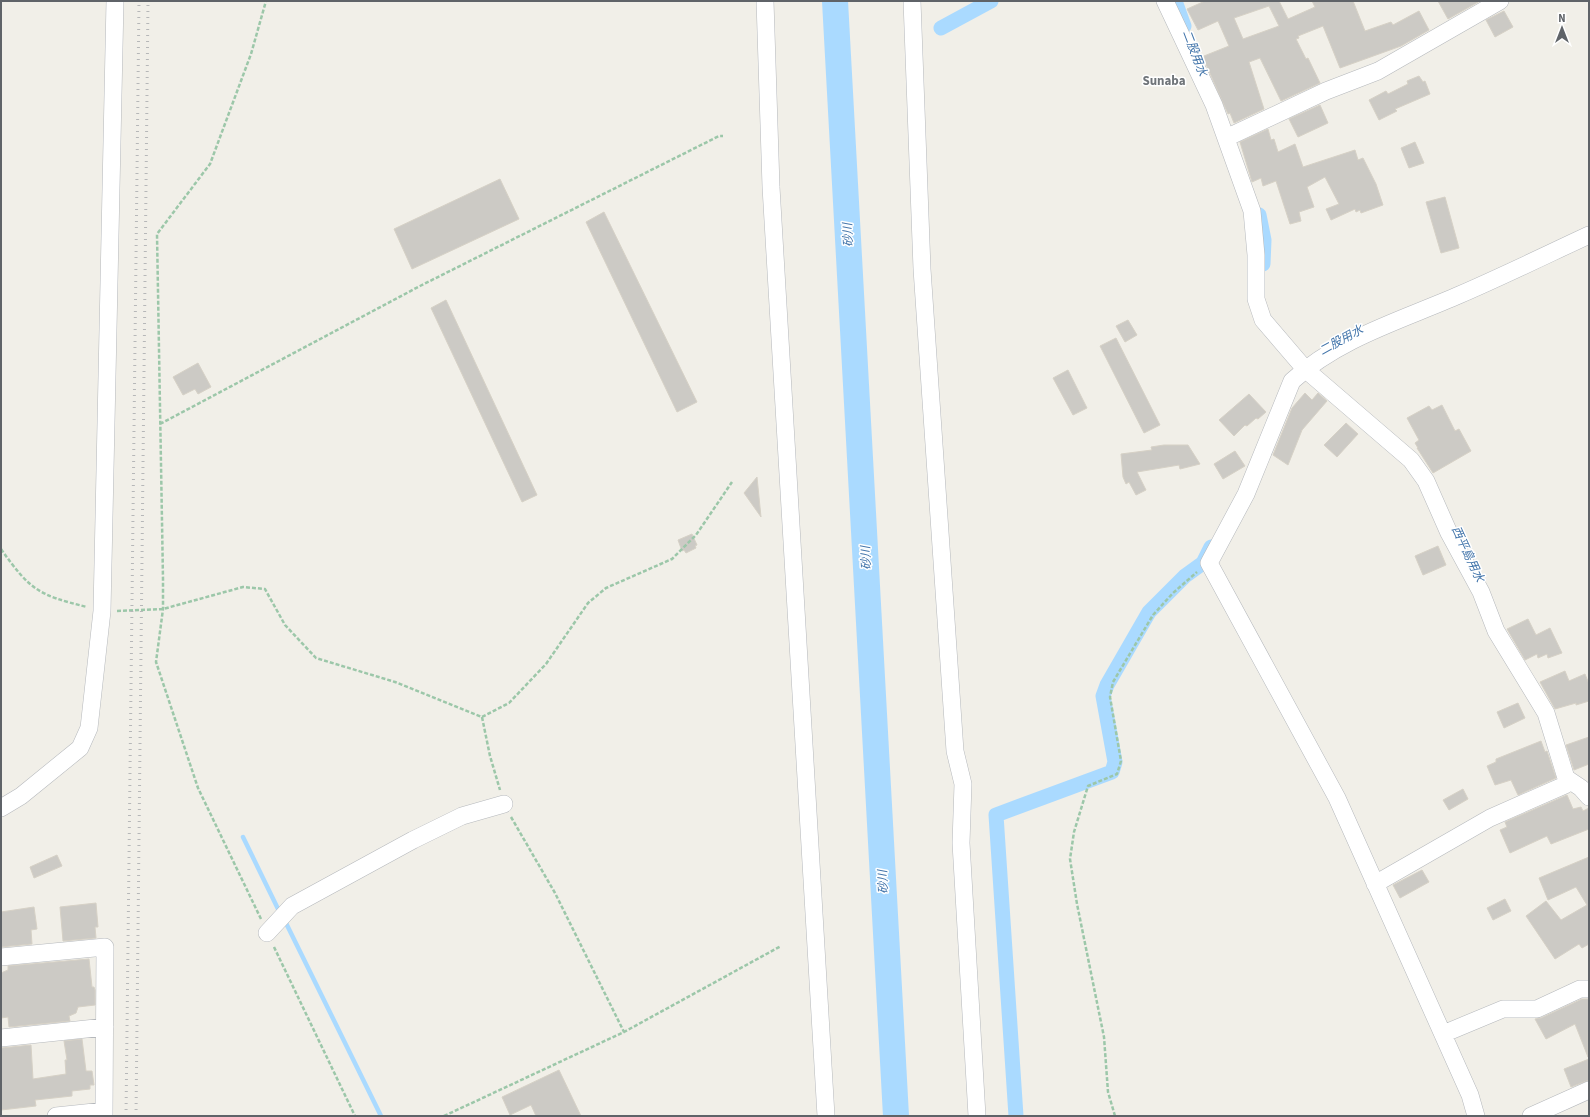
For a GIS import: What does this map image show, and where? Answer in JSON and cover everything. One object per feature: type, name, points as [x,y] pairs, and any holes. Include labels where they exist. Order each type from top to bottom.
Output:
[{"type":"street","points":[[1,808],[21,796],[80,748],[89,728],[102,611],[115,1]]},
{"type":"street","points":[[765,1],[771,195],[826,1116]]},
{"type":"street","points":[[912,1],[922,269],[955,751],[963,784],[961,843],[977,1116]]},
{"type":"street","points":[[1165,1],[1214,105],[1252,211],[1256,255],[1256,300],[1263,320],[1305,370],[1411,460],[1426,481],[1449,533],[1481,592],[1496,631],[1546,713],[1566,778],[1581,788],[1589,797]]},
{"type":"street","points":[[1226,138],[1326,91],[1378,71],[1500,1]]},
{"type":"street","points":[[1476,1116],[1470,1095],[1337,798],[1209,563],[1246,494],[1292,381],[1305,370],[1366,333],[1458,296],[1589,235]]},
{"type":"street","points":[[1375,884],[1490,818],[1565,785],[1569,780]]},
{"type":"street","points":[[268,934],[292,906],[413,840],[462,816],[504,804]]},
{"type":"street","points":[[1,957],[105,947],[104,1113],[56,1116]]},
{"type":"street","points":[[1443,1034],[1504,1009],[1536,1009],[1580,989],[1589,989]]},
{"type":"street","points":[[1,1038],[105,1027]]},
{"type":"street","points":[[1531,1116],[1589,1090]]},
{"type":"path","points":[[266,1],[251,54],[210,164],[158,234],[163,609],[156,662],[198,788],[355,1116]]},
{"type":"path","points":[[160,424],[420,286],[719,136],[723,136]]},
{"type":"path","points":[[1,549],[17,572],[35,589],[54,599],[102,611],[163,609],[243,587],[265,589],[285,625],[316,658],[395,682],[482,717],[509,704],[546,664],[588,603],[606,588],[672,559],[696,535],[732,482]]},
{"type":"path","points":[[1115,1116],[1108,1092],[1104,1037],[1077,904],[1070,859],[1074,832],[1088,786],[1117,774],[1121,761],[1110,698],[1114,682],[1153,615],[1173,593],[1209,563]]},
{"type":"path","points":[[482,717],[490,756],[504,804],[555,893],[624,1032]]},
{"type":"path","points":[[444,1116],[624,1032],[781,946]]},
{"type":"building","points":[[1205,1],[1279,1],[1288,19],[1315,7],[1312,1],[1353,1],[1365,31],[1391,22],[1393,25],[1419,11],[1429,30],[1401,46],[1340,68],[1323,26],[1298,36],[1299,38],[1296,39],[1306,59],[1308,58],[1320,83],[1281,101],[1260,58],[1249,62],[1264,109],[1234,123],[1230,113],[1228,114],[1205,62],[1204,56],[1229,46],[1218,21],[1198,30],[1187,9]],"holes":[[[1269,6],[1279,26],[1243,39],[1234,18]]]},
{"type":"building","points":[[1438,1],[1480,1],[1448,19]]},
{"type":"building","points":[[1504,11],[1513,27],[1495,37],[1486,20]]},
{"type":"building","points":[[1419,76],[1423,82],[1425,81],[1430,94],[1395,109],[1397,111],[1379,120],[1369,100],[1386,91],[1388,94],[1408,84],[1407,81]]},
{"type":"building","points":[[1320,105],[1328,123],[1298,137],[1289,119]]},
{"type":"building","points":[[1268,129],[1271,140],[1274,139],[1278,152],[1295,144],[1303,167],[1355,150],[1358,160],[1363,158],[1376,184],[1383,205],[1361,213],[1360,210],[1356,212],[1355,209],[1331,220],[1326,209],[1339,204],[1325,177],[1307,187],[1314,207],[1299,212],[1301,221],[1290,224],[1276,181],[1263,186],[1261,178],[1252,182],[1240,142]]},
{"type":"building","points":[[1415,142],[1424,163],[1409,168],[1401,148]]},
{"type":"building","points":[[500,179],[519,219],[412,269],[394,229]]},
{"type":"building","points":[[1445,197],[1459,248],[1441,253],[1426,202]]},
{"type":"building","points":[[604,212],[697,402],[677,412],[586,222]]},
{"type":"building","points":[[446,300],[537,495],[522,502],[431,308]]},
{"type":"building","points":[[1128,320],[1137,335],[1125,342],[1116,326]]},
{"type":"building","points":[[1116,338],[1160,425],[1144,433],[1100,346]]},
{"type":"building","points":[[198,363],[211,387],[198,394],[195,389],[183,395],[173,377]]},
{"type":"building","points":[[1068,370],[1087,408],[1073,415],[1053,378]]},
{"type":"building","points":[[1305,393],[1312,400],[1318,393],[1327,401],[1302,430],[1288,465],[1273,455],[1292,408]]},
{"type":"building","points":[[1249,394],[1266,412],[1247,426],[1245,425],[1234,436],[1219,420]]},
{"type":"building","points":[[1442,405],[1455,431],[1459,429],[1471,451],[1433,473],[1417,448],[1415,443],[1419,440],[1407,418],[1429,406],[1432,410]]},
{"type":"building","points":[[1346,423],[1358,434],[1337,457],[1324,445]]},
{"type":"building","points":[[1164,445],[1188,445],[1200,464],[1180,469],[1179,465],[1137,472],[1146,490],[1136,495],[1129,482],[1126,484],[1123,477],[1121,454],[1152,450],[1151,447]]},
{"type":"building","points":[[1235,451],[1245,466],[1223,479],[1214,464]]},
{"type":"building","points":[[757,477],[761,517],[744,493]]},
{"type":"building","points":[[692,534],[697,545],[695,546],[696,548],[686,553],[684,550],[682,551],[678,540]]},
{"type":"building","points":[[1438,546],[1446,565],[1423,575],[1415,556]]},
{"type":"building","points":[[1528,619],[1536,635],[1550,628],[1562,653],[1548,658],[1547,654],[1538,658],[1537,654],[1525,660],[1507,629]]},
{"type":"building","points":[[1565,671],[1569,681],[1585,674],[1589,684],[1589,701],[1555,709],[1540,682]]},
{"type":"building","points":[[1518,703],[1525,718],[1504,728],[1497,712]]},
{"type":"building","points":[[1589,737],[1589,764],[1574,770],[1566,745]]},
{"type":"building","points":[[1541,741],[1545,752],[1547,751],[1556,778],[1518,795],[1511,780],[1495,785],[1487,766],[1496,762],[1496,759]]},
{"type":"building","points":[[1463,789],[1468,799],[1449,810],[1443,800]]},
{"type":"building","points":[[1567,795],[1573,809],[1581,807],[1583,811],[1589,808],[1589,829],[1551,844],[1547,836],[1510,853],[1500,830],[1507,827],[1505,822]]},
{"type":"building","points":[[57,855],[62,866],[34,878],[30,867]]},
{"type":"building","points":[[1589,857],[1589,944],[1582,948],[1579,944],[1555,959],[1526,916],[1546,901],[1561,920],[1587,905],[1576,887],[1548,900],[1539,878]]},
{"type":"building","points":[[1422,870],[1429,882],[1400,898],[1393,885]]},
{"type":"building","points":[[1505,899],[1511,911],[1493,920],[1487,908]]},
{"type":"building","points":[[96,903],[98,927],[95,927],[96,938],[63,941],[60,907]]},
{"type":"building","points":[[34,907],[37,929],[31,930],[32,944],[1,947],[1,912]]},
{"type":"building","points":[[89,959],[92,987],[94,987],[95,990],[95,1005],[78,1007],[76,1013],[69,1016],[70,1021],[9,1027],[8,1017],[1,1018],[1,973],[8,970],[8,966]]},
{"type":"building","points":[[1582,999],[1589,999],[1588,1057],[1575,1024],[1546,1039],[1535,1019],[1541,1018]]},
{"type":"building","points":[[82,1039],[86,1071],[92,1071],[94,1085],[90,1085],[90,1089],[72,1091],[72,1096],[35,1100],[36,1106],[1,1110],[1,1048],[31,1045],[33,1079],[66,1074],[65,1060],[67,1060],[64,1041]]},
{"type":"building","points":[[1589,1059],[1589,1080],[1571,1087],[1564,1069]]},
{"type":"building","points":[[559,1070],[581,1116],[536,1116],[531,1105],[510,1115],[502,1097]]},
{"type":"waterway","name":"砂川","points":[[835,1],[896,1116]]},
{"type":"waterway","name":"二股用水","points":[[941,28],[991,1]]},
{"type":"waterway","name":"二股用水","points":[[1175,1],[1184,26]]},
{"type":"waterway","name":"二股用水","points":[[1259,215],[1264,240],[1263,264]]},
{"type":"waterway","points":[[1016,1116],[996,815],[1112,772],[1115,762],[1103,696],[1107,685],[1149,612],[1185,576],[1203,563],[1211,547]]},
{"type":"waterway","points":[[243,837],[280,913]]},
{"type":"waterway","points":[[284,919],[381,1116]]},
{"type":"railway","points":[[126,1116],[139,1]]},
{"type":"railway","points":[[136,1116],[148,1]]},
{"type":"district","name":"Sunaba","points":[[1164,80]]},
{"type":"water label","name":"西平島用水","points":[[1468,554]]}]
